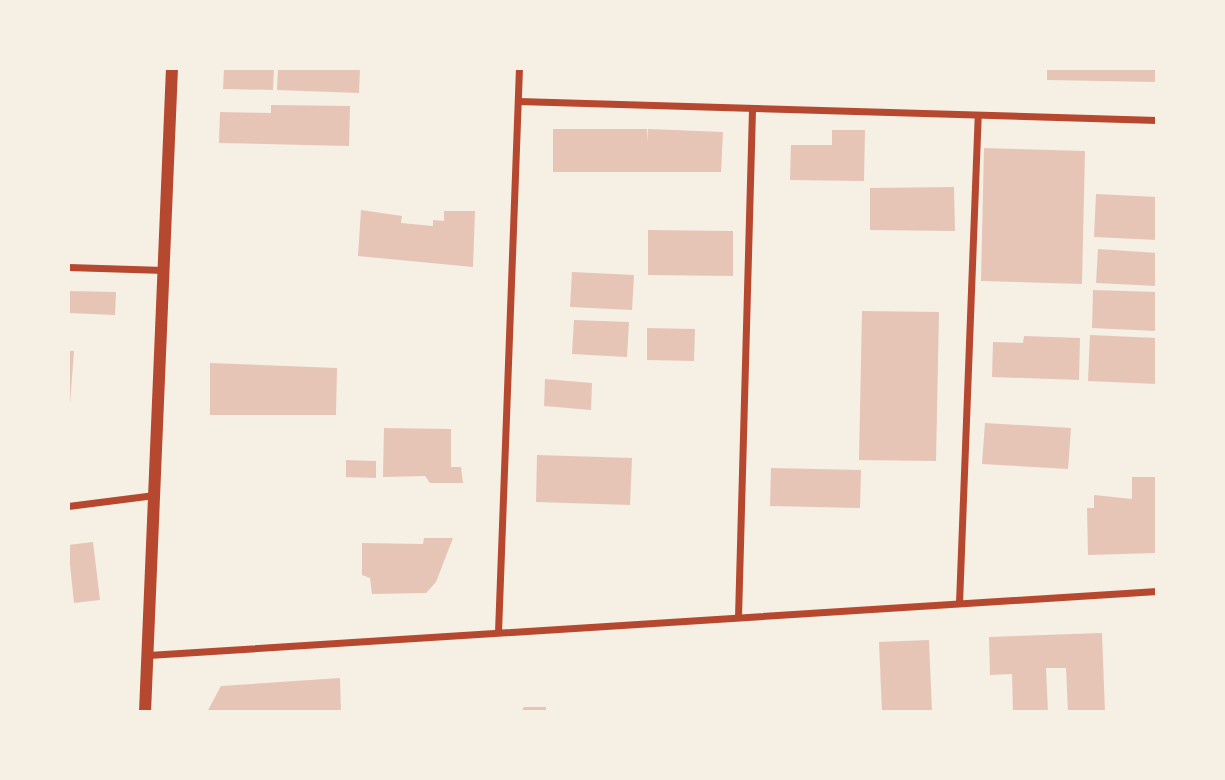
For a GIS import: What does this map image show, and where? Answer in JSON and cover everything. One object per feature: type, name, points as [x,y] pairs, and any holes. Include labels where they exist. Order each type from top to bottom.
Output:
[{"type":"street","points":[[145,712],[172,68]]},
{"type":"street","points":[[498,632],[519,68]]},
{"type":"street","points":[[518,101],[1157,120]]},
{"type":"street","points":[[738,617],[752,108]]},
{"type":"street","points":[[959,603],[978,115]]},
{"type":"street","points":[[68,267],[164,270]]},
{"type":"street","points":[[68,506],[154,495]]},
{"type":"street","points":[[148,655],[1157,591]]},
{"type":"building","points":[[224,68],[274,68],[273,90],[223,89]]},
{"type":"building","points":[[278,68],[360,68],[359,93],[277,90]]},
{"type":"building","points":[[1047,68],[1157,68],[1157,82],[1047,80]]},
{"type":"building","points":[[271,105],[350,106],[349,146],[219,143],[220,112],[271,113]]},
{"type":"building","points":[[553,129],[647,129],[648,142],[648,129],[723,132],[721,172],[553,172]]},
{"type":"building","points":[[832,130],[865,130],[864,181],[790,180],[791,145],[832,145]]},
{"type":"building","points":[[984,148],[1085,151],[1082,284],[981,281]]},
{"type":"building","points":[[954,187],[955,231],[870,230],[870,188]]},
{"type":"building","points":[[1096,194],[1157,197],[1157,240],[1094,237]]},
{"type":"building","points":[[361,210],[402,216],[401,223],[433,226],[433,220],[444,221],[444,211],[475,211],[473,267],[358,256]]},
{"type":"building","points":[[648,230],[733,231],[733,276],[648,275]]},
{"type":"building","points":[[1098,249],[1157,253],[1157,286],[1096,283]]},
{"type":"building","points":[[572,272],[634,275],[632,310],[570,307]]},
{"type":"building","points":[[1093,290],[1157,292],[1156,331],[1092,328]]},
{"type":"building","points":[[68,291],[116,292],[115,315],[68,313]]},
{"type":"building","points":[[862,311],[939,312],[936,461],[859,460]]},
{"type":"building","points":[[574,320],[629,322],[627,357],[572,354]]},
{"type":"building","points":[[647,328],[695,329],[694,361],[647,360]]},
{"type":"building","points":[[1090,335],[1157,338],[1157,384],[1088,381]]},
{"type":"building","points":[[1024,336],[1080,338],[1079,380],[992,377],[993,342],[1023,343]]},
{"type":"building","points":[[68,351],[74,351],[70,404],[68,404]]},
{"type":"building","points":[[210,363],[337,368],[336,415],[210,415]]},
{"type":"building","points":[[545,379],[592,383],[591,410],[544,406]]},
{"type":"building","points":[[985,423],[1071,428],[1068,469],[982,464]]},
{"type":"building","points":[[384,428],[451,429],[451,467],[461,467],[463,483],[430,483],[425,476],[383,477]]},
{"type":"building","points":[[537,455],[632,458],[630,505],[536,502]]},
{"type":"building","points":[[346,460],[376,461],[376,478],[346,477]]},
{"type":"building","points":[[771,468],[861,470],[860,508],[770,506]]},
{"type":"building","points":[[1132,477],[1157,477],[1157,553],[1088,555],[1087,508],[1094,508],[1094,495],[1132,499]]},
{"type":"building","points":[[424,538],[453,538],[436,582],[426,593],[372,594],[370,578],[362,575],[362,543],[423,544]]},
{"type":"building","points":[[93,542],[100,600],[74,603],[68,545]]},
{"type":"building","points":[[1102,633],[1105,712],[1068,712],[1066,668],[1046,668],[1048,712],[1013,712],[1012,674],[990,675],[989,637]]},
{"type":"building","points":[[929,640],[932,712],[882,712],[879,642]]},
{"type":"building","points":[[340,678],[341,712],[207,712],[221,686]]},
{"type":"building","points":[[524,707],[546,707],[546,712],[521,712]]}]
